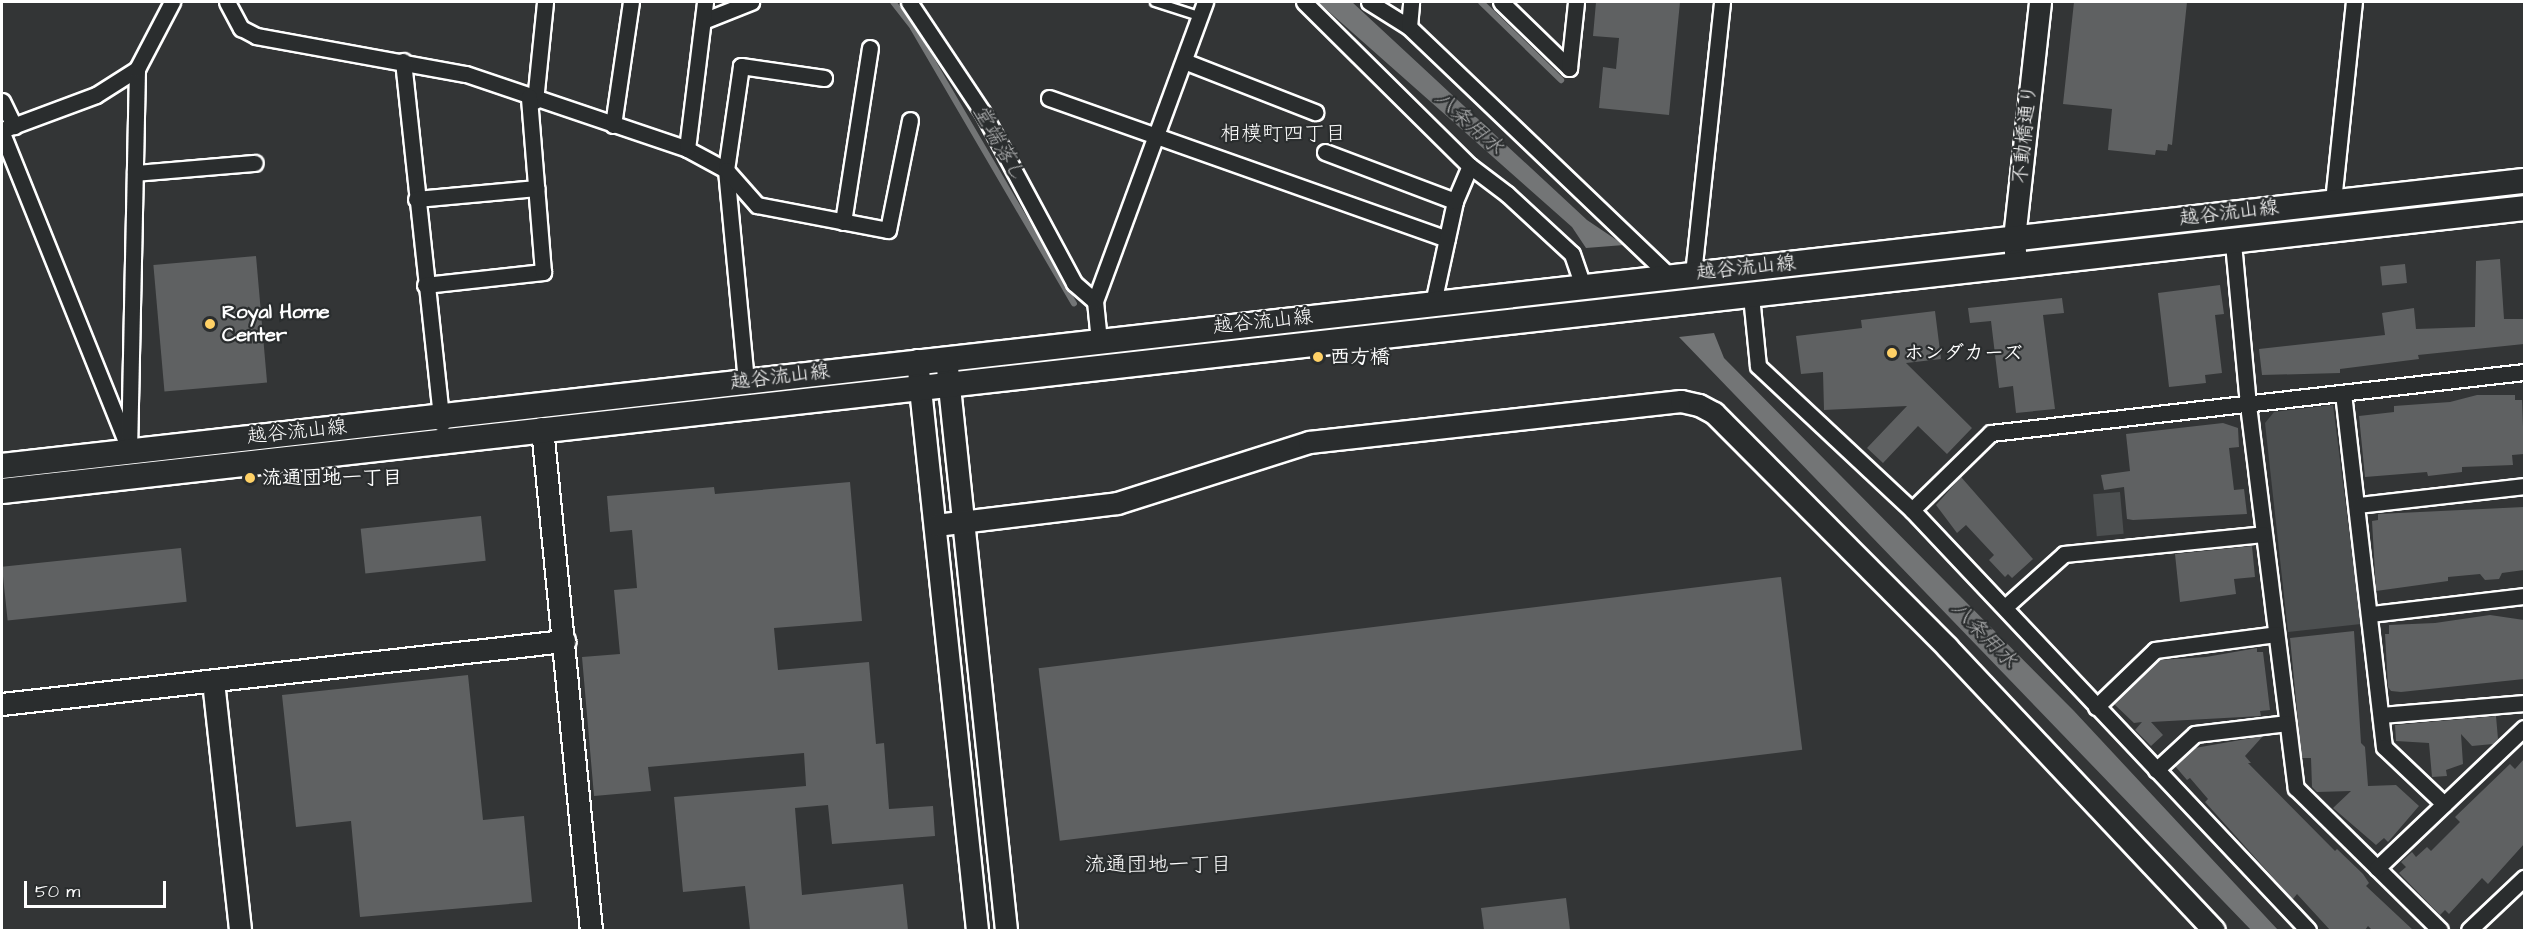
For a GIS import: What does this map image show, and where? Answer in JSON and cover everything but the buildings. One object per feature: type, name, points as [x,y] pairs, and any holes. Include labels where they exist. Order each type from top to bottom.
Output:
[{"type":"main road","name":"越谷流山線","points":[[2,466],[917,360],[1584,288],[2524,181]]},
{"type":"main road","name":"越谷流山線","points":[[2,491],[542,428],[948,386],[2233,243],[2524,208]]},
{"type":"street","points":[[129,451],[137,69],[172,2]]},
{"type":"street","points":[[227,2],[241,28],[256,36],[466,74],[532,99],[687,149],[726,170],[757,205],[888,231],[910,120]]},
{"type":"street","points":[[425,285],[543,272],[532,99],[545,2]]},
{"type":"street","points":[[613,125],[631,2]]},
{"type":"street","points":[[687,149],[705,2]]},
{"type":"street","points":[[703,21],[751,2]]},
{"type":"street","points":[[909,2],[933,33],[994,132],[1074,283],[1095,301]]},
{"type":"street","points":[[1099,341],[1095,301],[1205,2]]},
{"type":"street","points":[[1304,2],[1470,166],[1507,194],[1572,254],[1584,288]]},
{"type":"street","points":[[1369,2],[1408,27],[1682,276]]},
{"type":"street","points":[[1408,27],[1412,2]]},
{"type":"street","points":[[1501,2],[1569,68],[1576,2]]},
{"type":"street","points":[[1682,276],[1722,2]]},
{"type":"street","name":"不動橋通り","points":[[2016,266],[2014,238],[2036,2]]},
{"type":"street","points":[[2333,201],[2354,2]]},
{"type":"street","points":[[843,222],[870,48]]},
{"type":"street","points":[[403,61],[443,441]]},
{"type":"street","points":[[1184,61],[1315,112]]},
{"type":"street","points":[[746,381],[726,170],[741,66],[824,78]]},
{"type":"street","points":[[6,130],[96,95],[137,69]]},
{"type":"street","points":[[1049,98],[1158,134],[1447,239]]},
{"type":"street","points":[[2,101],[6,130],[129,451]]},
{"type":"street","points":[[1325,152],[1455,201]]},
{"type":"street","points":[[135,173],[255,163]]},
{"type":"street","points":[[1433,303],[1455,201],[1470,166]]},
{"type":"street","points":[[416,199],[536,188]]},
{"type":"street","points":[[2233,243],[2248,405],[2296,788],[2440,930]]},
{"type":"street","points":[[1751,296],[1758,366],[1912,510],[2308,930]]},
{"type":"street","points":[[946,358],[1006,930]]},
{"type":"street","points":[[917,360],[977,930]]},
{"type":"street","points":[[1912,510],[1991,433],[2524,372]]},
{"type":"street","points":[[2343,393],[2371,614],[2384,747],[2444,804]]},
{"type":"street","points":[[936,525],[1118,503],[1309,442],[1681,401],[1699,405],[1714,413],[1947,647],[2214,930]]},
{"type":"street","points":[[542,428],[591,930]]},
{"type":"street","points":[[2358,505],[2524,486]]},
{"type":"street","points":[[2005,607],[2064,554],[2263,534]]},
{"type":"street","points":[[2371,614],[2524,596]]},
{"type":"street","points":[[2096,707],[2155,650],[2276,634]]},
{"type":"street","points":[[2,704],[564,641]]},
{"type":"street","points":[[213,681],[240,930]]},
{"type":"street","points":[[2381,715],[2524,703]]},
{"type":"street","points":[[2156,770],[2195,734],[2287,723]]},
{"type":"street","points":[[2377,868],[2524,728]]},
{"type":"street","points":[[2469,930],[2524,878]]},
{"type":"lane","points":[[1155,2],[1199,16]]},
{"type":"shaded area","points":[[2333,405],[2361,624],[2288,632],[2265,423],[2274,412]]},
{"type":"shaded area","points":[[2120,492],[2124,534],[2097,536],[2093,494]]},
{"type":"water","name":"八条用水","points":[[1318,2],[1352,2],[1587,220],[1624,245],[1586,248],[1572,227]]},
{"type":"water","name":"八条用水","points":[[1714,333],[1724,358],[2074,711],[2278,930],[2251,930],[1679,337]]},
{"type":"waterway","name":"堂端落し","points":[[893,2],[913,28],[1074,303]]},
{"type":"waterway","points":[[1481,2],[1561,80]]},
{"type":"place","name":"Royal Home Center","points":[[210,324]]},
{"type":"place","name":"ホンダカーズ","points":[[1892,353]]},
{"type":"place","name":"西方橋","points":[[1318,357]]},
{"type":"place","name":"流通団地一丁目","points":[[250,478]]},
{"type":"district","name":"相模町四丁目","points":[[1283,134]]},
{"type":"district","name":"流通団地一丁目","points":[[1158,865]]}]
